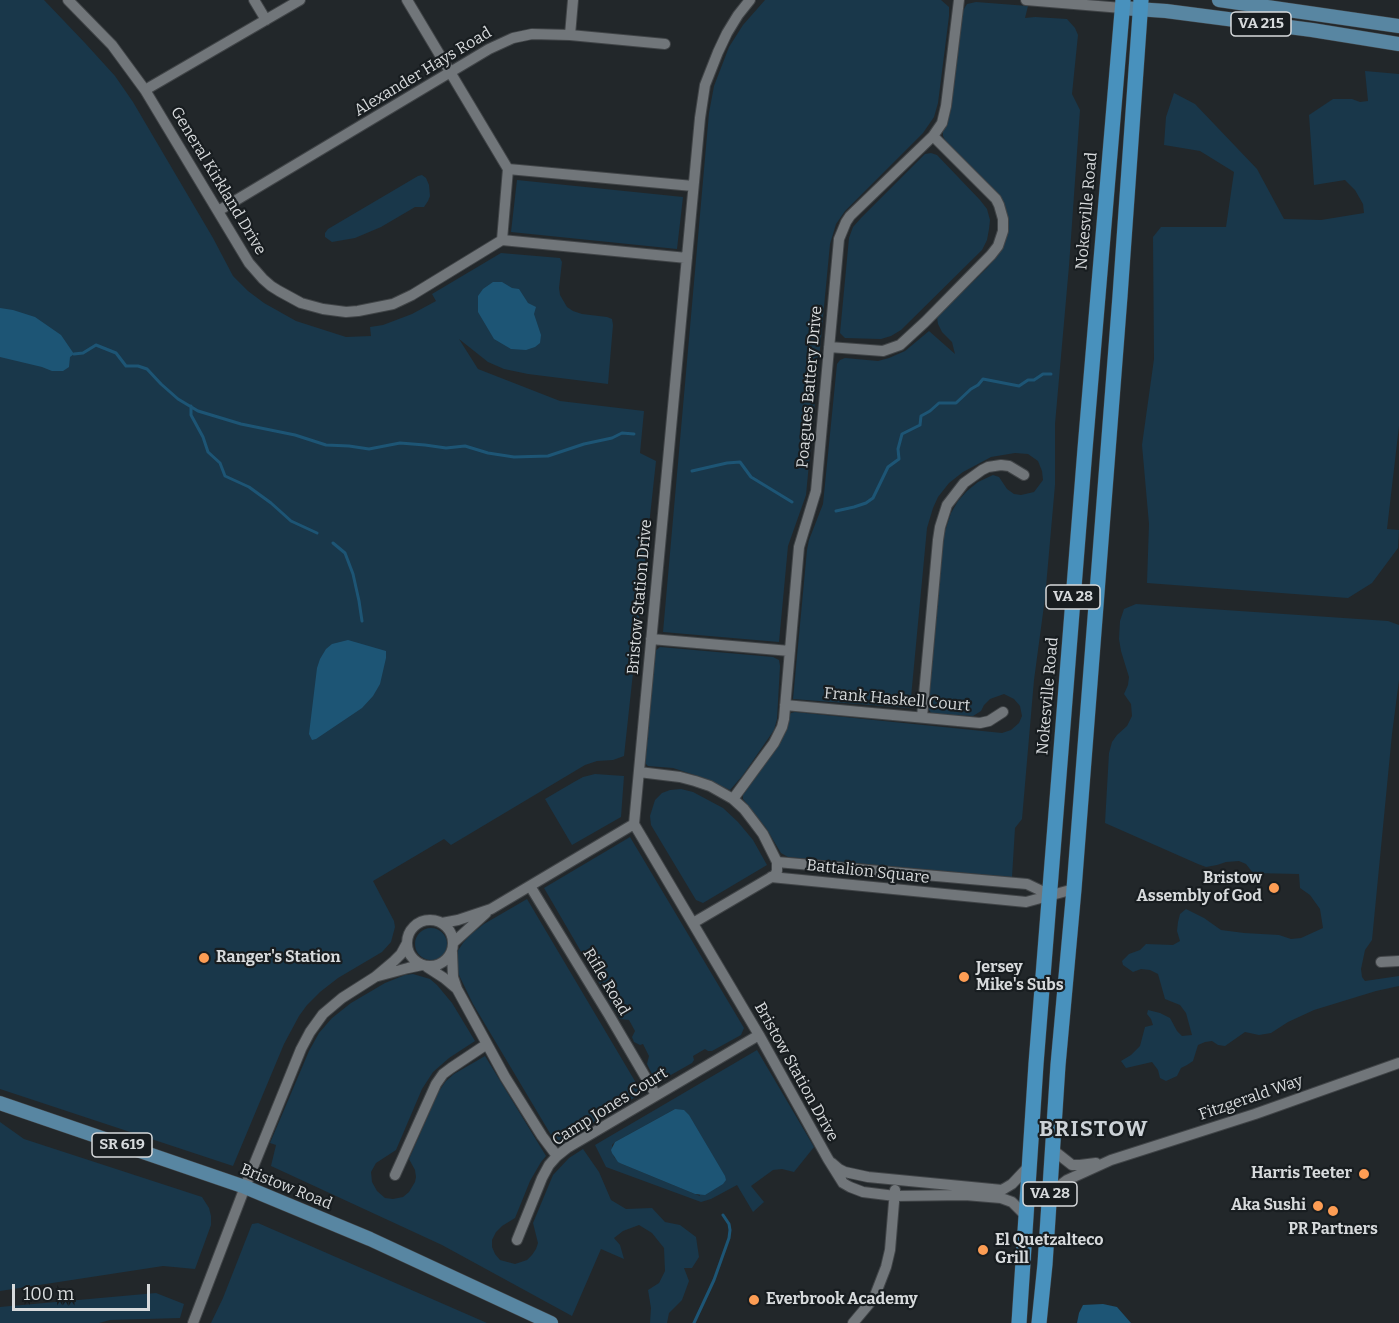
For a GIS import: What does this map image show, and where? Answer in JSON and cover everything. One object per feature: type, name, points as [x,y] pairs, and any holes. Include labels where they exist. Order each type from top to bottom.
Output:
[{"type":"highway","name":"Nokesville Road","points":[[1019,1323],[1029,1166],[1085,449],[1123,4]]},
{"type":"highway","name":"VA 28","points":[[1039,1323],[1141,5]]},
{"type":"main road","name":"VA 215","points":[[1219,0],[1399,26]]},
{"type":"main road","name":"VA 215","points":[[1123,4],[1399,44]]},
{"type":"main road","name":"Bristow Road","points":[[0,1103],[245,1187],[370,1239],[550,1323]]},
{"type":"street","name":"General Kirkland Drive","points":[[68,0],[112,45],[146,90],[249,262],[263,279],[279,291],[301,303],[334,311],[358,311],[393,304],[412,295],[502,240]]},
{"type":"street","points":[[254,0],[266,20]]},
{"type":"street","points":[[146,90],[300,0]]},
{"type":"street","points":[[407,0],[508,169],[502,240],[687,258]]},
{"type":"street","points":[[570,35],[573,0]]},
{"type":"street","name":"Bristow Station Drive","points":[[750,0],[738,15],[718,52],[705,85],[700,118],[634,824],[759,1035],[843,1183],[863,1192],[895,1196],[965,1195],[1002,1198],[1012,1202],[1026,1216]]},
{"type":"street","name":"Poagues Battery Drive","points":[[733,799],[774,743],[782,727],[799,547],[816,491],[839,239],[846,222],[933,136],[942,123],[959,0]]},
{"type":"street","points":[[1026,0],[1123,4]]},
{"type":"street","name":"Alexander Hays Road","points":[[218,211],[489,49],[513,38],[532,34],[570,35],[664,44]]},
{"type":"street","points":[[829,347],[883,351],[900,345],[998,246],[1003,231],[1003,219],[996,199],[933,136]]},
{"type":"street","points":[[508,169],[693,186]]},
{"type":"street","points":[[922,717],[939,534],[947,506],[964,483],[982,470],[1001,465],[1009,466],[1024,475]]},
{"type":"street","points":[[651,639],[790,651]]},
{"type":"street","name":"Frank Haskell Court","points":[[785,705],[980,723],[989,721],[1003,712]]},
{"type":"street","points":[[639,772],[695,781],[710,786],[733,799],[744,809],[763,834],[777,862],[777,871],[771,877],[693,923]]},
{"type":"street","points":[[442,924],[491,909],[634,824]]},
{"type":"street","name":"Battalion Square","points":[[777,862],[1027,884],[1050,896]]},
{"type":"street","name":"Battalion Square","points":[[771,877],[1026,902],[1074,889]]},
{"type":"street","name":"Rifle Road","points":[[530,886],[656,1095]]},
{"type":"street","points":[[375,977],[408,968],[437,966],[444,962],[453,947],[491,909]]},
{"type":"street","points":[[457,989],[444,978],[416,962],[407,949],[409,933],[420,923],[432,920],[448,928],[452,935],[453,977],[457,989],[542,1136],[557,1156]]},
{"type":"street","points":[[193,1323],[245,1187],[310,1032],[323,1014],[394,961],[407,943]]},
{"type":"street","points":[[1381,962],[1399,962]]},
{"type":"street","name":"Camp Jones Court","points":[[517,1240],[542,1178],[557,1156],[759,1035]]},
{"type":"street","points":[[395,1175],[436,1084],[443,1074],[487,1044]]},
{"type":"street","name":"Fitzgerald Way","points":[[1050,1193],[1067,1180],[1111,1160],[1255,1114],[1399,1063]]},
{"type":"street","name":"Fitzgerald Way","points":[[1053,1150],[1072,1165],[1111,1160]]},
{"type":"street","name":"Bristow Station Drive","points":[[828,1159],[845,1172],[868,1178],[1002,1190],[1012,1184],[1029,1166]]},
{"type":"street","points":[[853,1323],[874,1298],[886,1267],[890,1250],[896,1180]]},
{"type":"shaded area","points":[[0,0],[44,0],[85,43],[115,76],[133,102],[233,276],[264,303],[296,321],[346,337],[371,336],[370,327],[383,325],[412,314],[436,301],[432,294],[501,253],[560,258],[562,262],[560,295],[567,307],[582,314],[612,319],[608,384],[504,369],[488,362],[459,339],[478,369],[560,401],[644,411],[640,453],[656,461],[624,756],[585,765],[451,845],[444,839],[373,881],[394,921],[395,927],[391,942],[382,952],[338,978],[320,992],[299,1016],[284,1044],[233,1166],[0,1089]]},
{"type":"shaded area","points":[[765,0],[941,0],[949,7],[938,103],[934,117],[923,133],[845,211],[836,224],[830,244],[806,495],[788,546],[779,642],[663,632],[709,113],[714,86],[729,47],[743,25]]},
{"type":"shaded area","points":[[976,2],[1028,6],[1025,18],[1067,19],[1078,35],[1072,94],[1080,110],[1055,424],[1055,485],[1022,819],[1015,828],[1012,877],[788,857],[781,853],[766,828],[743,799],[743,795],[782,740],[791,713],[1002,733],[1011,730],[1019,723],[1022,716],[1020,706],[1014,699],[1004,694],[990,699],[981,711],[973,716],[932,714],[927,707],[942,540],[951,513],[967,491],[978,482],[993,475],[999,477],[1007,489],[1014,494],[1034,492],[1043,480],[1038,461],[1028,454],[1015,453],[991,457],[963,472],[949,483],[933,508],[927,528],[910,708],[793,699],[807,550],[823,504],[837,364],[845,358],[878,361],[889,358],[905,351],[929,331],[955,354],[952,342],[942,332],[937,317],[995,258],[1005,214],[947,144],[943,136],[943,130],[950,114],[962,12],[967,4]]},
{"type":"shaded area","points":[[1365,71],[1399,74],[1399,426],[1387,529],[1399,530],[1398,548],[1372,583],[1348,598],[1147,583],[1149,524],[1142,445],[1154,359],[1153,237],[1161,227],[1226,227],[1234,172],[1200,151],[1164,145],[1166,117],[1174,93],[1195,104],[1257,169],[1284,219],[1321,220],[1364,213],[1363,204],[1355,190],[1345,180],[1314,185],[1309,115],[1333,99],[1368,101]]},
{"type":"shaded area","points":[[925,154],[937,155],[987,209],[990,220],[987,240],[982,250],[901,330],[881,339],[845,338],[840,333],[849,238],[853,227]]},
{"type":"shaded area","points":[[422,175],[429,185],[430,196],[424,207],[415,207],[381,227],[355,238],[332,242],[325,237],[328,229]]},
{"type":"shaded area","points":[[517,180],[683,197],[677,249],[511,232]]},
{"type":"shaded area","points":[[493,282],[502,282],[519,289],[528,303],[536,307],[534,314],[541,335],[540,343],[535,347],[526,350],[511,349],[494,339],[478,312],[478,296]]},
{"type":"shaded area","points":[[0,308],[35,317],[61,335],[74,354],[70,357],[69,367],[63,371],[52,371],[0,357]]},
{"type":"shaded area","points":[[1136,604],[1388,621],[1399,625],[1399,680],[1372,940],[1365,950],[1361,969],[1365,981],[1399,976],[1399,986],[1314,1010],[1271,1033],[1259,1035],[1245,1032],[1225,1046],[1212,1041],[1205,1042],[1198,1045],[1193,1061],[1181,1068],[1177,1076],[1166,1081],[1160,1078],[1152,1062],[1126,1068],[1121,1061],[1140,1046],[1145,1027],[1153,1025],[1147,1014],[1148,1010],[1170,1018],[1182,1036],[1192,1035],[1186,1013],[1180,1005],[1165,999],[1158,974],[1141,969],[1133,972],[1123,965],[1122,961],[1129,954],[1140,950],[1146,944],[1173,945],[1180,941],[1177,931],[1178,922],[1180,914],[1186,909],[1221,930],[1279,935],[1291,939],[1301,938],[1323,928],[1320,909],[1310,895],[1300,888],[1299,874],[1253,873],[1246,864],[1239,861],[1206,867],[1105,823],[1109,753],[1112,742],[1127,726],[1132,716],[1131,704],[1124,694],[1129,677],[1119,639],[1120,621],[1124,609]]},
{"type":"shaded area","points":[[348,640],[386,651],[380,684],[362,708],[312,740],[309,734],[320,659],[332,644]]},
{"type":"shaded area","points":[[660,647],[773,657],[779,660],[777,719],[774,730],[730,790],[704,778],[673,768],[648,766],[645,763],[655,651]]},
{"type":"shaded area","points":[[595,774],[624,776],[621,817],[572,845],[545,799],[583,777]]},
{"type":"shaded area","points":[[681,789],[693,792],[723,808],[753,840],[767,865],[703,903],[696,900],[651,825],[650,816],[655,800],[662,793]]},
{"type":"shaded area","points":[[630,837],[744,1028],[741,1035],[712,1051],[705,1049],[693,1056],[692,1063],[662,1080],[655,1079],[653,1076],[647,1064],[649,1056],[643,1044],[634,1042],[632,1037],[635,1031],[629,1020],[620,1019],[544,888]]},
{"type":"shaded area","points":[[527,899],[642,1093],[557,1145],[473,1004],[458,973],[457,952],[470,935],[484,924]]},
{"type":"shaded area","points":[[431,928],[442,933],[447,944],[442,955],[431,960],[420,955],[415,944],[420,933]]},
{"type":"shaded area","points":[[413,974],[430,979],[437,985],[452,1003],[475,1041],[433,1072],[422,1089],[396,1150],[376,1163],[371,1172],[372,1182],[377,1191],[385,1198],[393,1199],[403,1197],[409,1192],[416,1177],[409,1159],[439,1091],[454,1074],[485,1056],[546,1156],[530,1181],[515,1218],[496,1232],[492,1240],[495,1254],[500,1260],[515,1264],[527,1260],[532,1255],[538,1243],[533,1223],[553,1175],[569,1158],[583,1149],[599,1172],[611,1200],[626,1209],[652,1208],[665,1222],[680,1225],[696,1237],[699,1257],[692,1268],[684,1268],[689,1281],[682,1300],[669,1313],[667,1323],[650,1323],[651,1308],[648,1290],[659,1283],[665,1271],[664,1248],[652,1233],[639,1225],[623,1231],[614,1238],[620,1245],[624,1259],[601,1249],[572,1316],[442,1245],[271,1166],[276,1145],[270,1143],[309,1051],[319,1033],[332,1018],[351,1003],[385,983]]},
{"type":"shaded area","points":[[757,1050],[814,1147],[794,1172],[782,1169],[773,1170],[751,1186],[764,1202],[753,1212],[737,1185],[701,1202],[606,1167],[595,1145]],"holes":[[[675,1109],[700,1196],[622,1164],[614,1157],[612,1145]]]},
{"type":"shaded area","points":[[675,1109],[684,1110],[689,1115],[725,1176],[726,1180],[723,1184],[705,1195],[695,1194],[622,1164],[612,1153],[615,1142]]},
{"type":"shaded area","points":[[0,1122],[24,1139],[202,1197],[209,1208],[211,1225],[195,1269],[163,1266],[0,1291]]},
{"type":"shaded area","points":[[258,1223],[487,1323],[211,1323],[252,1224]]},
{"type":"shaded area","points":[[156,1293],[184,1304],[180,1318],[110,1320],[99,1323],[0,1323],[0,1307]]},
{"type":"shaded area","points":[[1103,1304],[1117,1307],[1131,1323],[1077,1323],[1083,1305]]},
{"type":"waterway","points":[[74,354],[83,353],[96,345],[116,353],[126,366],[147,369],[178,399],[198,411],[326,445],[369,449],[400,443],[446,448],[465,446],[514,457],[548,456],[584,444],[612,438],[622,433],[634,434]]},
{"type":"waterway","points":[[836,511],[866,503],[873,498],[888,467],[899,459],[898,449],[902,434],[920,425],[921,416],[939,403],[956,403],[983,379],[1019,386],[1043,374],[1051,374]]},
{"type":"waterway","points":[[191,406],[191,415],[208,452],[220,463],[225,476],[249,487],[291,521],[317,533]]},
{"type":"waterway","points":[[692,471],[740,462],[751,477],[792,502]]},
{"type":"waterway","points":[[333,543],[345,553],[353,574],[362,621]]},
{"type":"waterway","points":[[694,1323],[714,1280],[729,1238],[729,1224],[723,1215]]},
{"type":"place","name":"Bristow Assembly of God","points":[[1274,888]]},
{"type":"place","name":"Ranger's Station","points":[[204,958]]},
{"type":"place","name":"Jersey Mike's Subs","points":[[964,977]]},
{"type":"place","name":"Harris Teeter","points":[[1364,1174]]},
{"type":"place","name":"Aka Sushi","points":[[1318,1206]]},
{"type":"place","name":"PR Partners","points":[[1333,1211]]},
{"type":"place","name":"El Quetzalteco Grill","points":[[983,1250]]},
{"type":"place","name":"Everbrook Academy","points":[[754,1300]]},
{"type":"district","name":"BRISTOW","points":[[1094,1130]]}]
